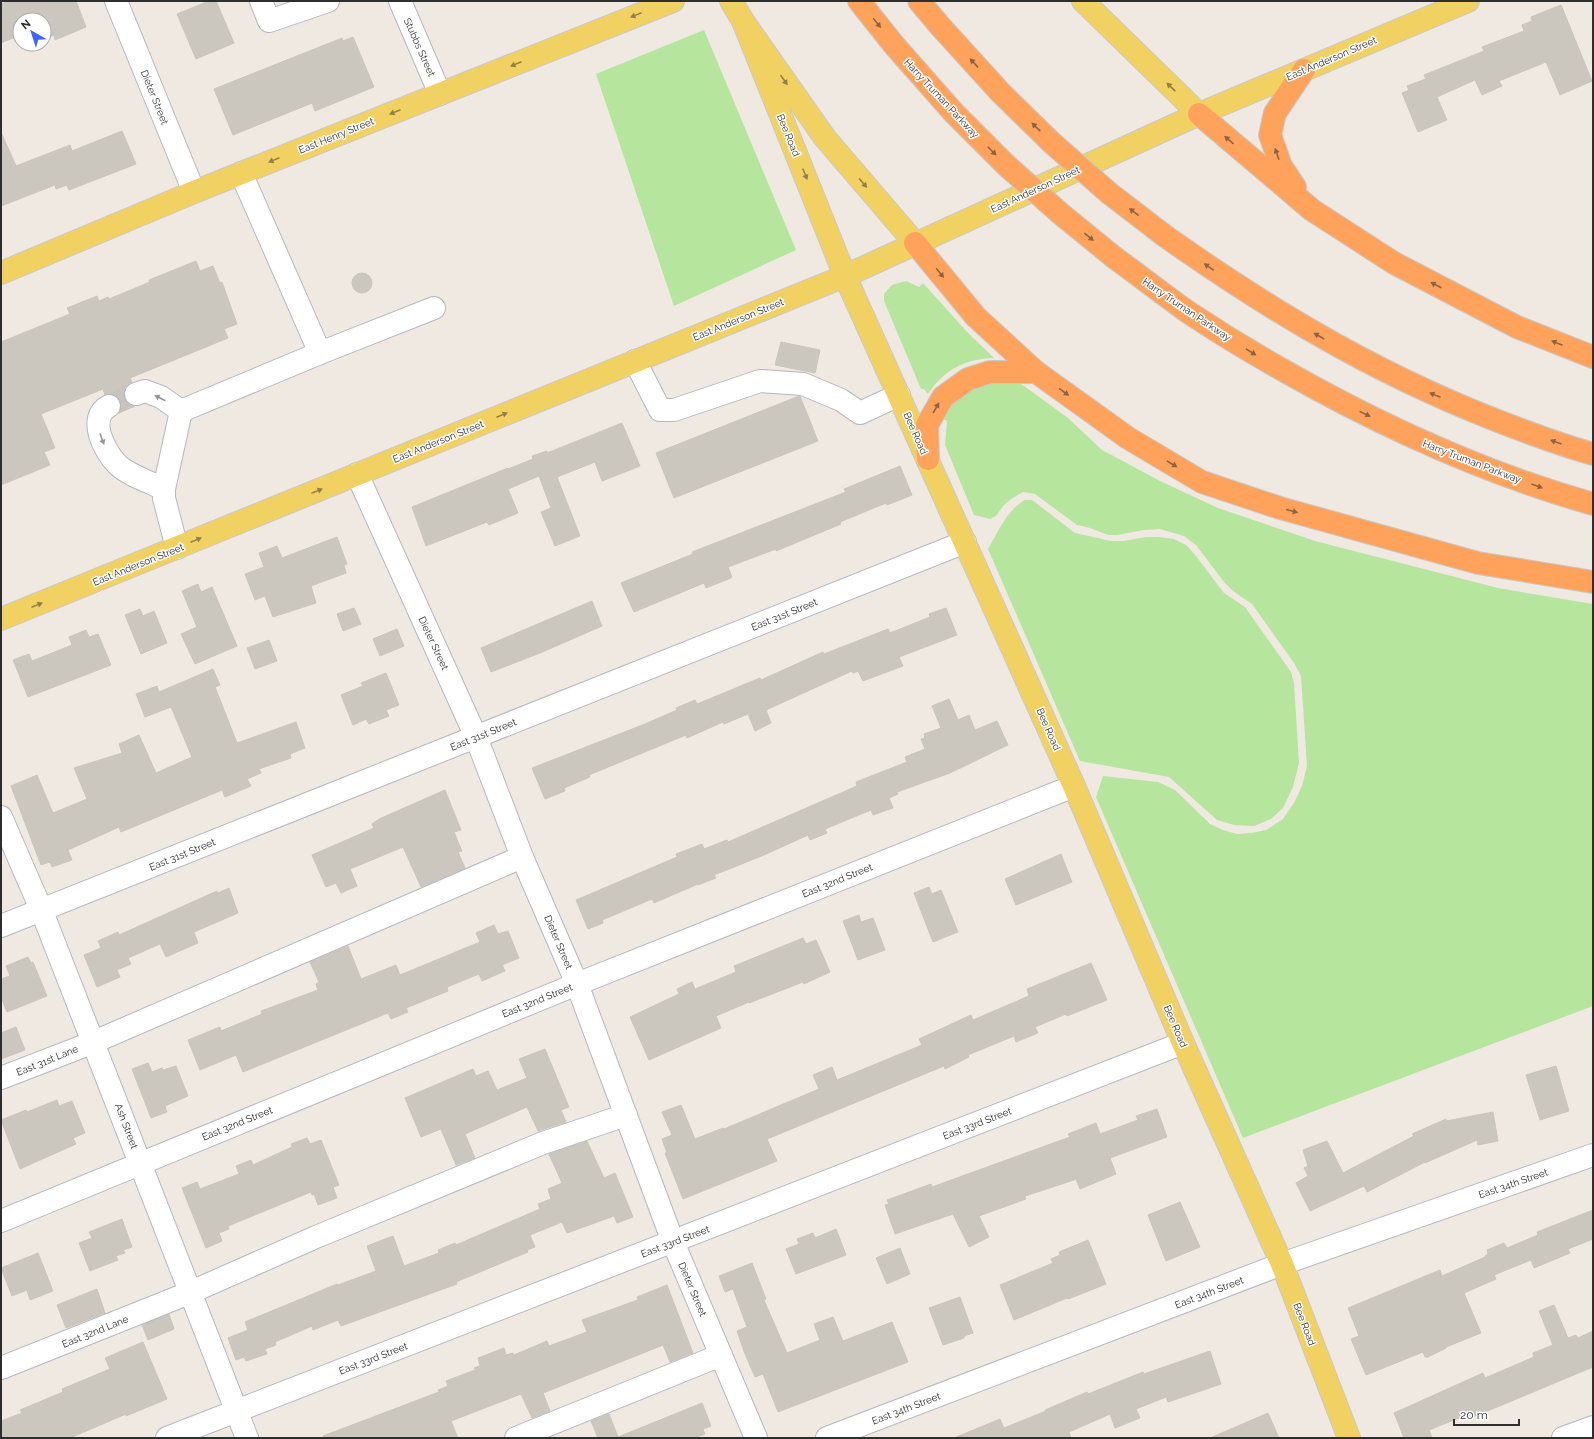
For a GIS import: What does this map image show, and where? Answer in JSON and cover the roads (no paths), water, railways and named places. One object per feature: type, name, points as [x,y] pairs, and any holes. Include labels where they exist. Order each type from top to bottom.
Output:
[{"type":"highway","name":"Harry Truman Parkway","points":[[859,1],[894,45],[954,113],[1006,165],[1061,214],[1115,258],[1189,312],[1256,355],[1327,396],[1405,434],[1559,494],[1593,504]]},
{"type":"highway","points":[[919,1],[1000,92],[1051,142],[1109,193],[1222,277],[1281,314],[1350,354],[1424,391],[1496,420],[1593,454]]},
{"type":"highway","points":[[1304,70],[1276,113],[1270,135],[1280,166],[1312,210]]},
{"type":"highway","points":[[1199,114],[1312,210],[1394,264],[1518,327],[1593,357]]},
{"type":"highway","points":[[916,243],[976,317],[1036,372],[1128,438],[1202,482],[1280,508],[1478,562],[1593,582]]},
{"type":"highway","points":[[928,459],[927,425],[943,397],[968,378],[990,372],[1036,372]]},
{"type":"main road","name":"East Henry Street","points":[[1,273],[194,192],[673,1]]},
{"type":"main road","points":[[731,1],[743,21],[825,138],[916,243]]},
{"type":"main road","points":[[1083,1],[1199,114]]},
{"type":"main road","name":"East Anderson Street","points":[[1,620],[356,474],[845,276],[1199,114],[1468,1]]},
{"type":"main road","name":"Bee Road","points":[[743,21],[845,276],[1074,786],[1183,1043],[1282,1264],[1349,1438]]},
{"type":"street","name":"Dieter Street","points":[[116,1],[194,192]]},
{"type":"street","points":[[261,1],[269,21],[328,1]]},
{"type":"street","name":"Stubbs Street","points":[[400,1],[440,94]]},
{"type":"street","points":[[241,173],[320,352]]},
{"type":"street","points":[[182,411],[320,352],[434,308]]},
{"type":"street","points":[[635,361],[660,410],[674,410],[760,381],[803,384],[841,400],[860,413],[899,395]]},
{"type":"street","points":[[136,394],[145,391],[161,398],[182,411]]},
{"type":"street","points":[[109,406],[102,410],[98,417],[98,425],[106,451],[118,465],[164,489]]},
{"type":"street","points":[[177,548],[164,498],[164,489],[182,411]]},
{"type":"street","name":"Dieter Street","points":[[356,474],[476,737],[522,857],[577,984],[673,1242],[756,1438]]},
{"type":"street","name":"East 31st Street","points":[[1,926],[965,542]]},
{"type":"street","name":"East 32nd Street","points":[[1,1220],[577,984],[1074,786]]},
{"type":"street","name":"Ash Street","points":[[1,817],[42,909],[141,1163],[189,1293],[247,1438]]},
{"type":"street","name":"East 31st Lane","points":[[1,1078],[94,1042],[522,857]]},
{"type":"street","name":"East 33rd Street","points":[[166,1438],[1183,1043]]},
{"type":"street","name":"East 32nd Lane","points":[[1,1368],[189,1293],[316,1237],[543,1143],[626,1115]]},
{"type":"street","name":"East 34th Street","points":[[827,1438],[1282,1264],[1593,1155]]},
{"type":"street","points":[[516,1438],[721,1355]]},
{"type":"street","points":[[1563,1438],[1593,1427]]},
{"type":"tunnel","points":[[109,406],[136,394]]}]
